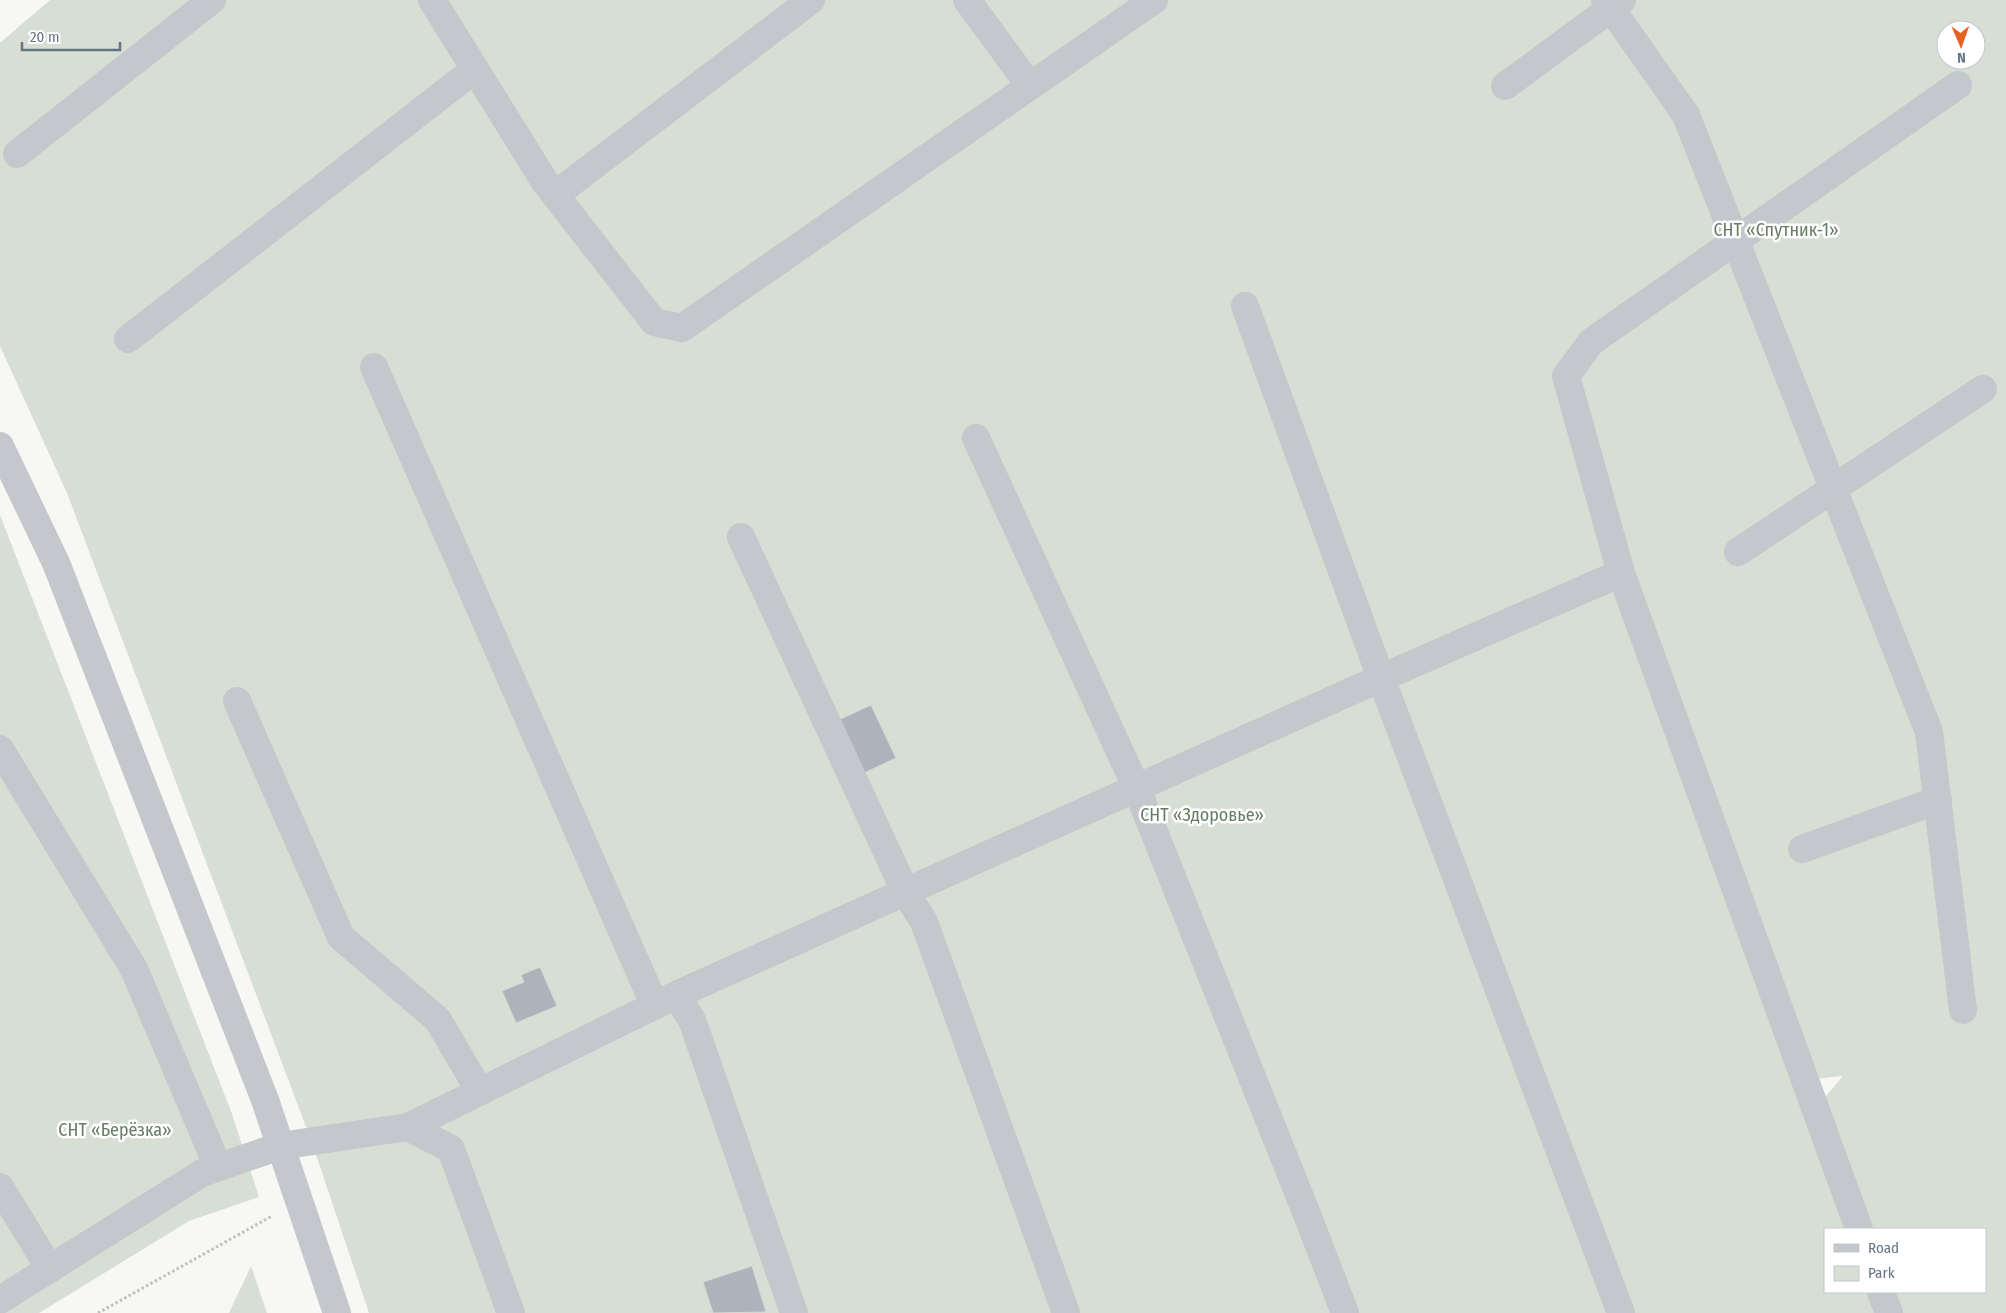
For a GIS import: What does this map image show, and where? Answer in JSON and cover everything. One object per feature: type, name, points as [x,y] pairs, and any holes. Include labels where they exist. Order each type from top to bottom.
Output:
[{"type":"street","points":[[17,154],[212,0]]},
{"type":"street","points":[[432,0],[545,182],[654,322],[682,328],[1154,0]]},
{"type":"street","points":[[555,195],[811,0]]},
{"type":"street","points":[[966,0],[1030,86]]},
{"type":"street","points":[[1505,86],[1612,3],[1686,115],[1929,732],[1963,1010]]},
{"type":"street","points":[[128,339],[475,69]]},
{"type":"street","points":[[1859,1228],[1621,573],[1566,376],[1591,342],[1958,85]]},
{"type":"street","points":[[1245,306],[1381,678],[1621,1313]]},
{"type":"street","points":[[374,367],[666,1000],[692,1020],[794,1313]]},
{"type":"street","points":[[1738,552],[1983,389]]},
{"type":"street","points":[[976,438],[1136,789],[1345,1313]]},
{"type":"street","points":[[0,446],[56,562],[265,1100],[337,1313]]},
{"type":"street","points":[[741,537],[906,893],[924,922],[1066,1313]]},
{"type":"street","points":[[0,1300],[202,1174],[280,1146],[408,1127],[666,1000],[1381,678],[1621,573]]},
{"type":"street","points":[[238,701],[341,938],[438,1020],[480,1092]]},
{"type":"street","points":[[0,749],[134,969],[218,1168]]},
{"type":"street","points":[[1802,849],[1938,800]]},
{"type":"street","points":[[408,1127],[452,1150],[511,1313]]},
{"type":"street","points":[[0,1187],[50,1269]]},
{"type":"street","points":[[1882,1293],[1889,1313]]},
{"type":"path","points":[[98,1313],[299,1201]]},
{"type":"green space","name":"СНТ «Здоровье»","points":[[50,0],[2006,0],[2006,1313],[1902,1313],[1894,1293],[1986,1293],[1986,1228],[1824,1228],[1824,1293],[1890,1293],[1898,1313],[369,1313],[311,1140],[67,493],[0,346],[0,43]],"holes":[[[1843,1076],[1821,1102],[1813,1079]]]},
{"type":"green space","name":"СНТ «Берёзка»","points":[[0,515],[232,1114],[259,1197],[189,1221],[39,1313],[0,1313]]},
{"type":"green space","points":[[251,1266],[267,1313],[229,1313]]},
{"type":"building","points":[[871,705],[896,758],[860,775],[834,722]]},
{"type":"building","points":[[540,967],[557,1006],[516,1023],[502,991],[524,982],[521,975]]},
{"type":"building","points":[[752,1266],[766,1312],[713,1313],[703,1282]]},
{"type":"park label","name":"СНТ «Спутник-1»","points":[[1776,230]]}]
